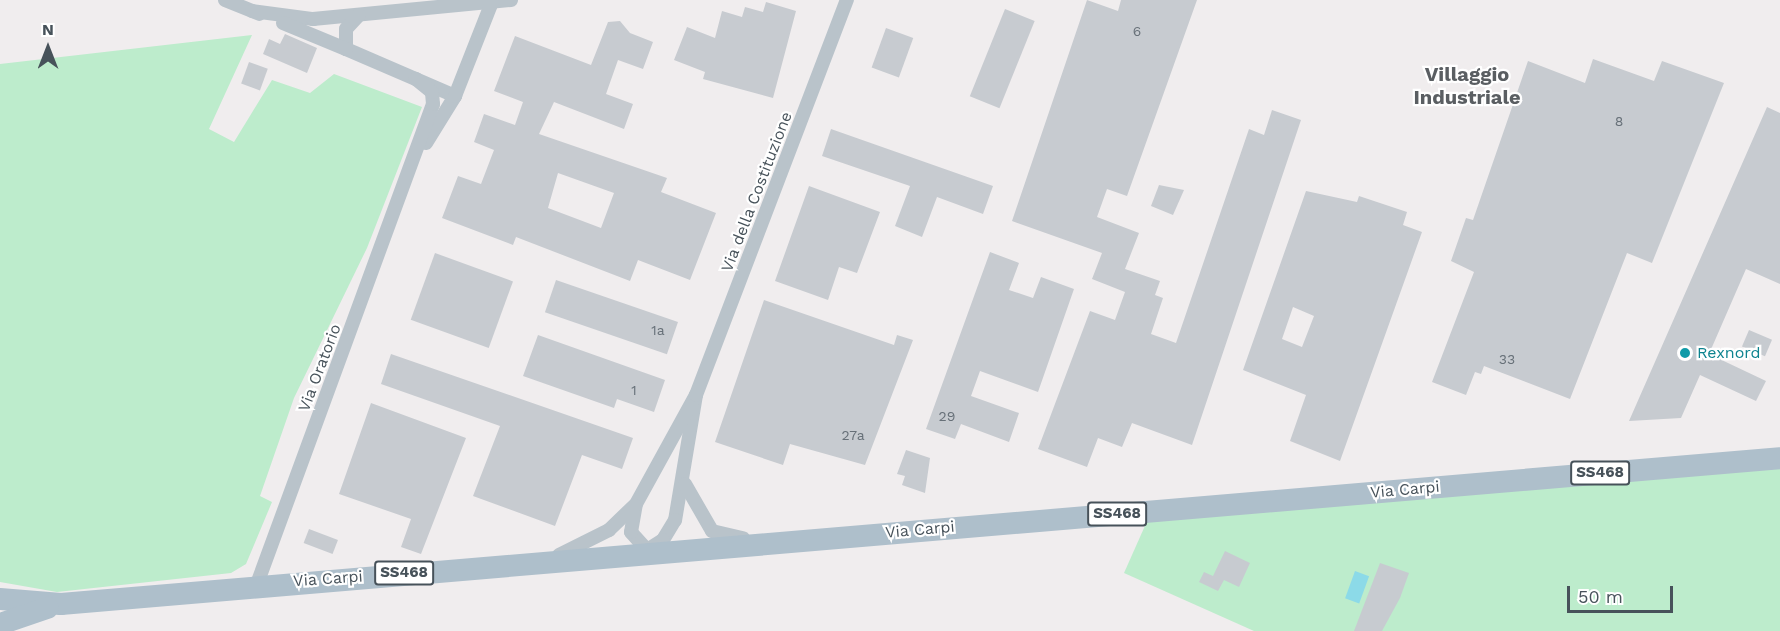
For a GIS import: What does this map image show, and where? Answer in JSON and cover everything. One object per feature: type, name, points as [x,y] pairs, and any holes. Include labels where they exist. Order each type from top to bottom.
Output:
[{"type":"main road","name":"Via Carpi","points":[[0,599],[61,604],[257,584],[647,550],[770,542],[1780,458]]},
{"type":"main road","name":"Via Carpi","points":[[0,624],[61,604]]},
{"type":"street","name":"Via Oratorio","points":[[225,0],[455,96]]},
{"type":"street","points":[[492,2],[511,0]]},
{"type":"street","name":"Via della Costituzione","points":[[551,559],[609,530],[636,504],[696,395],[848,0]]},
{"type":"street","name":"Via Oratorio","points":[[252,11],[297,19],[492,2],[455,96],[415,163]]},
{"type":"street","points":[[346,49],[346,29],[359,15]]},
{"type":"street","name":"Via Oratorio","points":[[257,584],[415,163],[433,104],[432,92],[416,79]]},
{"type":"street","name":"Via della Costituzione","points":[[636,504],[631,532],[647,550],[670,531],[685,484],[696,395]]},
{"type":"street","points":[[685,484],[712,531],[770,542]]},
{"type":"green space","points":[[252,35],[209,129],[234,142],[272,80],[310,93],[334,74],[422,107],[367,248],[294,398],[260,496],[272,502],[246,564],[231,573],[57,592],[0,582],[0,64]]},
{"type":"green space","points":[[1780,462],[1780,631],[1254,631],[1124,573],[1148,519]]},
{"type":"water","points":[[1355,571],[1369,576],[1359,603],[1345,598]]},
{"type":"building","points":[[1087,0],[1118,11],[1121,0],[1197,0],[1127,196],[1107,189],[1097,217],[1139,233],[1125,269],[1160,281],[1155,295],[1163,298],[1151,334],[1176,343],[1249,129],[1264,135],[1272,110],[1301,120],[1192,445],[1132,423],[1122,447],[1098,438],[1087,467],[1038,449],[1090,311],[1115,320],[1125,292],[1092,279],[1102,253],[1012,221]]},
{"type":"building","points":[[766,2],[796,11],[773,98],[703,79],[705,72],[674,60],[687,27],[715,38],[722,11],[742,17],[745,7],[763,12]]},
{"type":"building","points":[[1005,9],[1035,21],[999,108],[970,96]]},
{"type":"building","points":[[620,21],[630,33],[653,42],[643,69],[618,60],[606,94],[633,104],[624,129],[554,102],[539,134],[667,178],[661,192],[716,213],[690,280],[638,260],[630,281],[516,237],[513,245],[442,218],[458,176],[481,184],[494,150],[474,142],[484,114],[515,125],[523,102],[494,91],[515,36],[591,65],[608,22]],"holes":[[[558,173],[614,193],[601,228],[548,208]]]},
{"type":"building","points":[[886,28],[913,38],[899,77],[872,67]]},
{"type":"building","points":[[285,34],[317,48],[307,73],[263,54],[269,39],[280,44]]},
{"type":"building","points":[[1593,59],[1654,81],[1662,61],[1724,83],[1652,263],[1627,253],[1570,399],[1484,366],[1481,374],[1475,372],[1466,395],[1432,382],[1474,272],[1451,261],[1466,218],[1473,220],[1528,61],[1585,83]]},
{"type":"building","points":[[249,62],[268,69],[260,90],[241,84]]},
{"type":"building","points":[[1767,107],[1780,113],[1780,284],[1746,269],[1709,354],[1766,381],[1756,401],[1700,375],[1681,418],[1629,421]]},
{"type":"building","points":[[831,129],[993,186],[983,214],[937,197],[922,237],[895,226],[910,186],[822,156]]},
{"type":"building","points":[[1159,185],[1184,190],[1173,215],[1151,206]]},
{"type":"building","points":[[809,186],[880,212],[857,273],[839,267],[828,300],[775,281]]},
{"type":"building","points":[[1306,191],[1357,202],[1359,196],[1407,212],[1403,225],[1422,232],[1340,461],[1290,441],[1306,395],[1243,370]],"holes":[[[1293,307],[1314,316],[1302,347],[1282,339]]]},
{"type":"building","points":[[990,252],[1019,263],[1009,290],[1033,298],[1041,277],[1074,289],[1038,392],[980,371],[971,396],[1019,413],[1009,442],[961,424],[955,439],[926,429]]},
{"type":"building","points":[[435,253],[513,281],[489,348],[411,320]]},
{"type":"building","points":[[556,280],[678,322],[667,354],[545,312]]},
{"type":"building","points":[[764,300],[894,345],[897,335],[913,340],[865,465],[790,444],[783,465],[715,442]]},
{"type":"building","points":[[1749,330],[1772,340],[1765,356],[1742,347]]},
{"type":"building","points":[[538,335],[665,380],[654,412],[617,399],[614,408],[523,376]]},
{"type":"building","points":[[391,354],[633,438],[622,469],[582,455],[555,526],[473,496],[500,426],[381,384]]},
{"type":"building","points":[[371,403],[466,438],[421,554],[401,547],[411,519],[339,494]]},
{"type":"building","points":[[906,450],[930,458],[925,493],[902,485],[905,476],[897,474]]},
{"type":"building","points":[[309,529],[338,540],[333,554],[304,543]]},
{"type":"building","points":[[1225,551],[1250,563],[1239,587],[1224,580],[1218,591],[1199,582],[1204,572],[1213,576]]},
{"type":"building","points":[[1380,563],[1409,573],[1400,598],[1382,631],[1354,631]]},
{"type":"place","name":"Rexnord","points":[[1685,353]]},
{"type":"district","name":"Villaggio Industriale","points":[[1467,86]]}]
